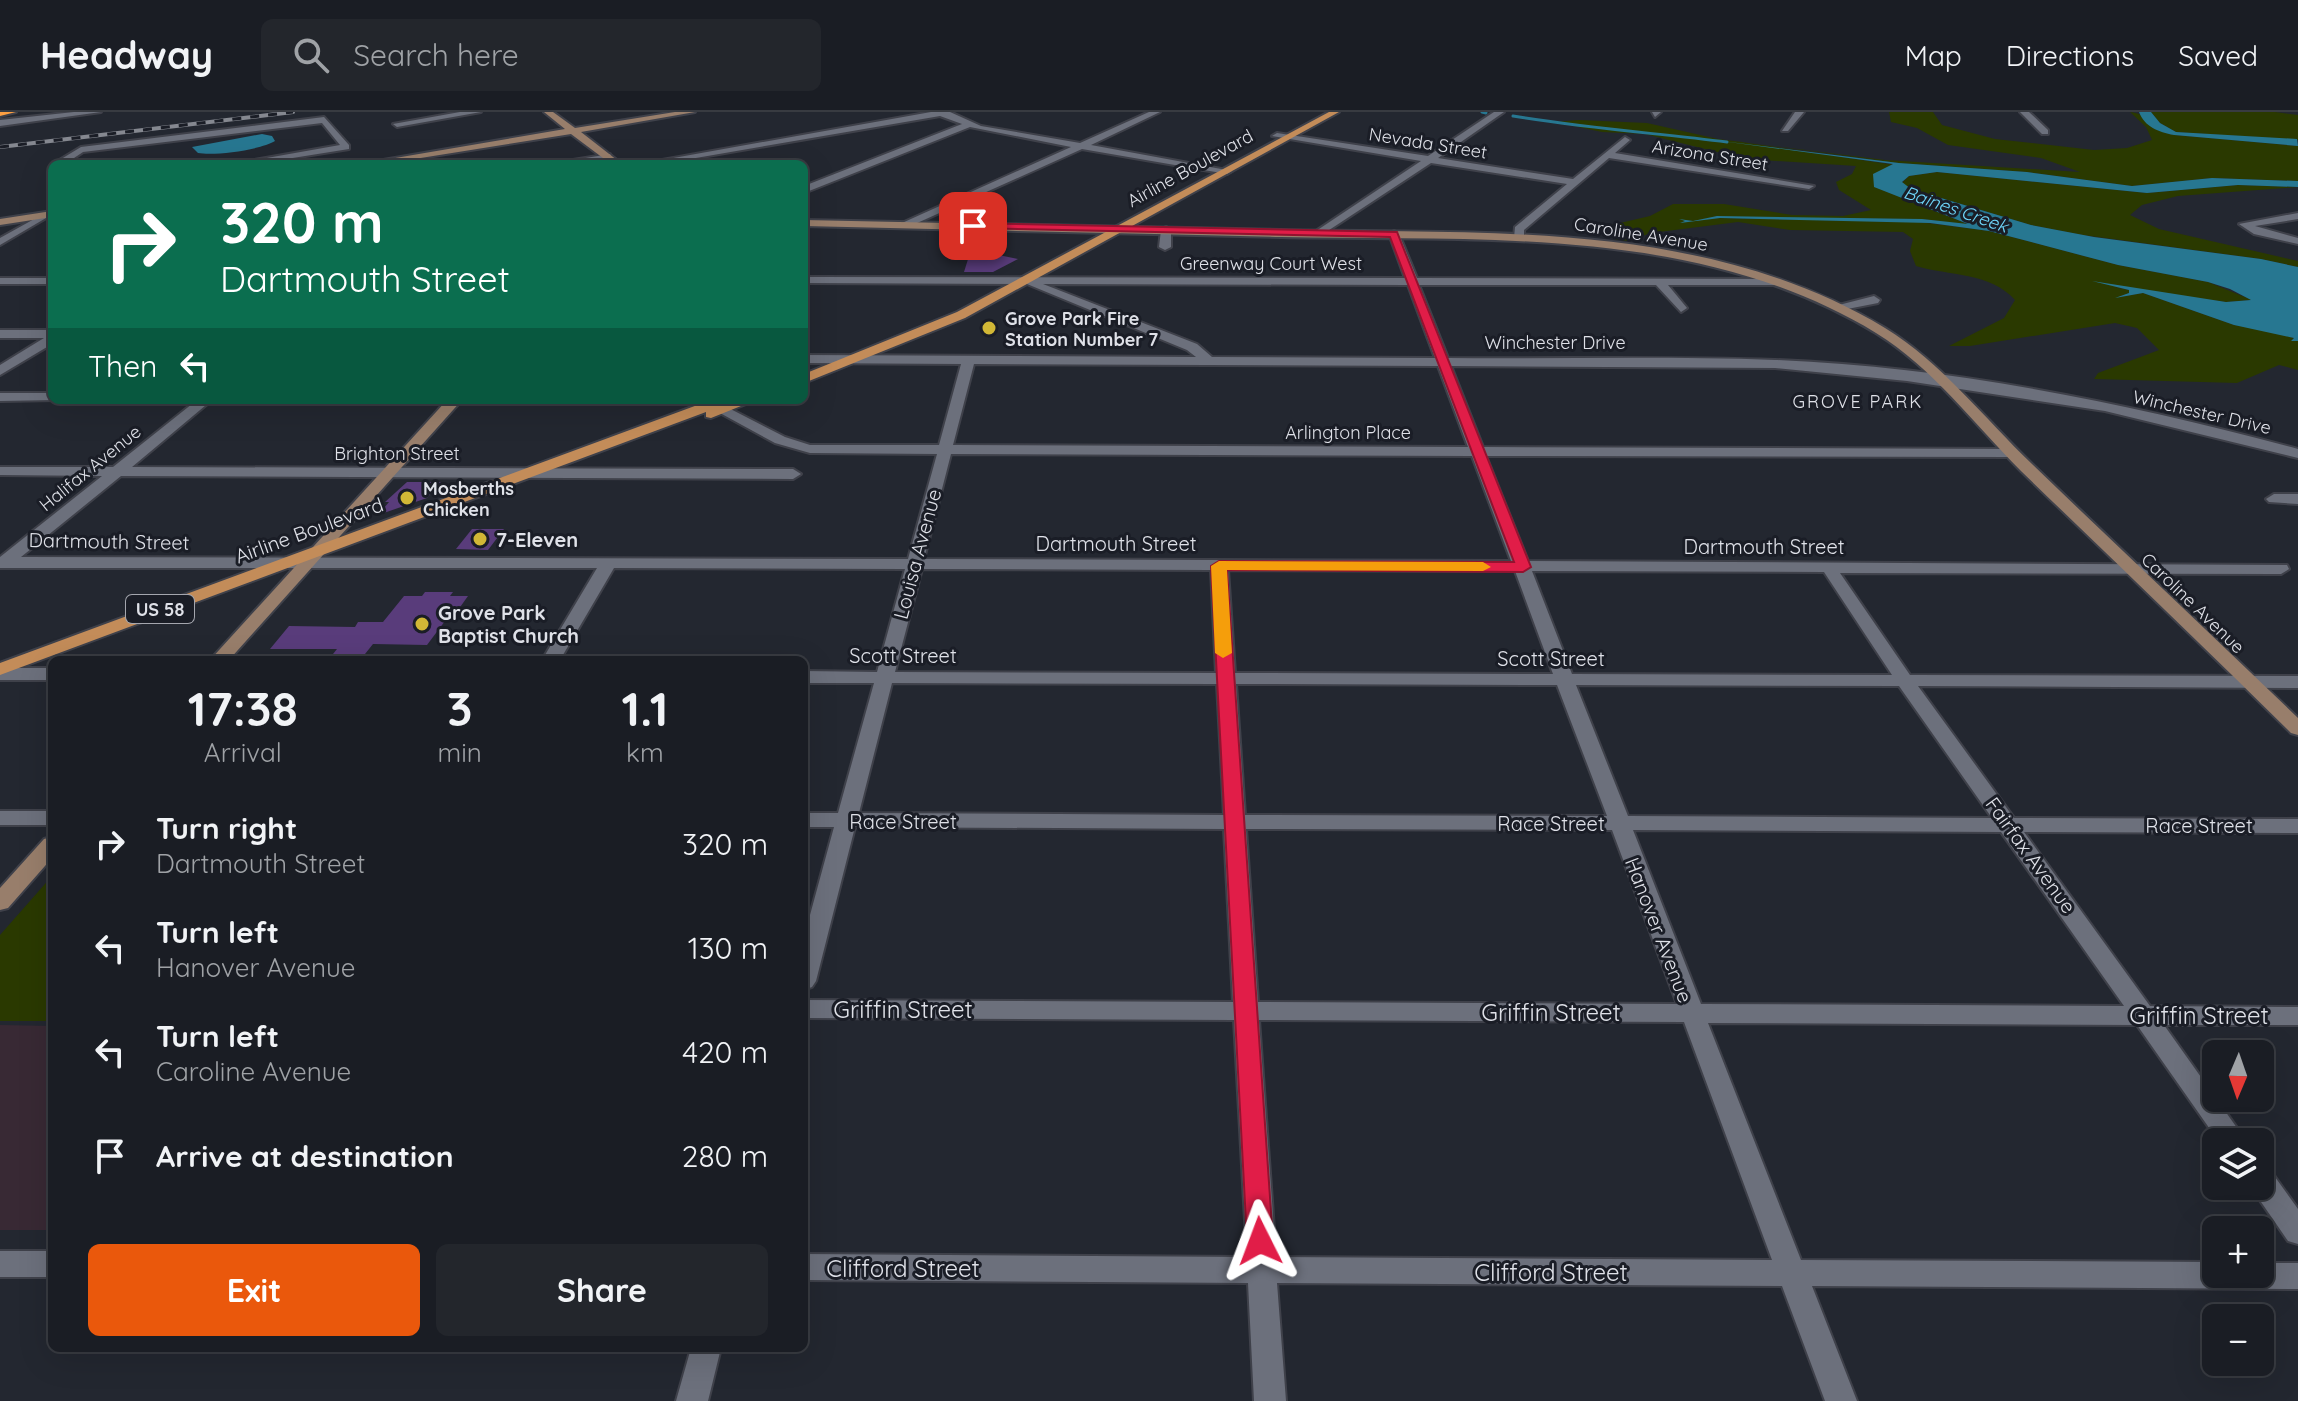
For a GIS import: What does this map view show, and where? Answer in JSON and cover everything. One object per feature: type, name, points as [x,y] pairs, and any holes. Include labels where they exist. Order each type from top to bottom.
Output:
[{"type":"highway","points":[[0,113],[11,112]]},
{"type":"main road","name":"Airline Boulevard","points":[[808,378],[950,320],[1120,229],[1322,112]]},
{"type":"main road","name":"Airline Boulevard","points":[[1283,136],[1335,112]]},
{"type":"main road","name":"Airline Boulevard","points":[[808,369],[929,321],[1221,170]]},
{"type":"main road","name":"Airline Boulevard","points":[[0,681],[6,672],[280,564],[719,405]]},
{"type":"main road","name":"Airline Boulevard","points":[[67,656],[554,473],[719,405]]},
{"type":"main road","name":"Airline Boulevard","points":[[6,672],[48,662]]},
{"type":"street","points":[[0,123],[97,112]]},
{"type":"street","points":[[397,124],[477,112]]},
{"type":"street","points":[[548,112],[614,160]]},
{"type":"street","points":[[416,160],[691,112]]},
{"type":"street","points":[[669,160],[942,112],[968,125],[1221,170]]},
{"type":"street","points":[[906,225],[1156,112]]},
{"type":"street","points":[[1320,233],[1500,112]]},
{"type":"street","points":[[1785,129],[1800,112]]},
{"type":"street","points":[[2024,112],[2045,132]]},
{"type":"street","points":[[65,160],[81,150],[129,149],[324,120],[346,147],[268,160]]},
{"type":"street","points":[[808,188],[968,125]]},
{"type":"street","name":"Nevada Street","points":[[1283,136],[1574,182]]},
{"type":"street","points":[[1519,238],[1519,229],[1625,140]]},
{"type":"street","name":"Arizona Street","points":[[1607,155],[1809,186]]},
{"type":"street","points":[[687,157],[692,160]]},
{"type":"street","points":[[0,222],[48,215]]},
{"type":"street","points":[[0,242],[48,216]]},
{"type":"street","points":[[2298,216],[2244,224],[2258,232],[2298,241]]},
{"type":"street","name":"Caroline Avenue","points":[[808,223],[1394,234],[1592,242],[1662,253],[1775,282],[1837,307],[1901,345],[2298,729]]},
{"type":"street","points":[[1165,247],[1166,230]]},
{"type":"street","name":"Hanover Avenue","points":[[1394,234],[1841,1401]]},
{"type":"street","name":"Greenway Court West","points":[[808,280],[1775,282]]},
{"type":"street","points":[[1026,280],[1192,347],[1207,360]]},
{"type":"street","points":[[0,281],[48,281]]},
{"type":"street","points":[[1659,282],[1681,308]]},
{"type":"street","points":[[1837,307],[1874,300]]},
{"type":"street","points":[[0,334],[48,336]]},
{"type":"street","points":[[0,371],[48,339]]},
{"type":"street","name":"Winchester Drive","points":[[808,359],[1733,362],[1939,380],[2096,406],[2298,454]]},
{"type":"street","name":"Louisa Avenue","points":[[808,966],[969,359]]},
{"type":"street","points":[[0,397],[48,397]]},
{"type":"street","name":"Halifax Avenue","points":[[2,563],[200,404]]},
{"type":"street","points":[[223,656],[451,404]]},
{"type":"street","name":"Arlington Place","points":[[719,405],[775,440],[795,447],[2012,453]]},
{"type":"street","points":[[2270,446],[2298,467]]},
{"type":"street","name":"Brighton Street","points":[[0,471],[793,474]]},
{"type":"street","points":[[2274,499],[2298,499]]},
{"type":"street","name":"Dartmouth Street","points":[[2,563],[2281,569]]},
{"type":"street","points":[[553,656],[608,564]]},
{"type":"street","points":[[1219,566],[1270,1401]]},
{"type":"street","name":"Fairfax Avenue","points":[[1829,568],[1905,681],[2224,1128]]},
{"type":"street","points":[[6,672],[48,674]]},
{"type":"street","name":"Scott Street","points":[[808,677],[2298,682]]},
{"type":"street","points":[[0,818],[48,818]]},
{"type":"street","name":"Race Street","points":[[808,820],[2298,826]]},
{"type":"street","points":[[0,902],[48,848]]},
{"type":"street","name":"Griffin Street","points":[[808,1009],[2298,1016]]},
{"type":"street","points":[[2274,1198],[2298,1232]]},
{"type":"street","points":[[0,1264],[48,1264]]},
{"type":"street","name":"Clifford Street","points":[[808,1267],[2298,1276]]},
{"type":"street","points":[[692,1401],[705,1352]]},
{"type":"shaded area","points":[[0,1025],[48,1026],[48,1230],[0,1230]]},
{"type":"green space","points":[[1889,112],[1933,112],[1942,125],[1995,139],[2094,150],[2127,148],[2152,140],[2146,127],[2130,112],[2174,135],[2298,146],[2298,181],[2212,178],[2132,186],[2027,172],[1899,163],[1751,143],[1885,160],[2080,172],[2041,158],[1948,145],[1917,128],[1891,122]]},
{"type":"green space","points":[[2151,112],[2275,112],[2298,115],[2298,140],[2176,132],[2160,123]]},
{"type":"green space","points":[[1554,122],[1647,123],[1718,139],[1895,165],[1875,187],[1970,225],[1922,219],[1717,218],[1919,222],[1989,231],[2118,265],[2208,282],[2252,300],[2226,302],[2113,287],[2129,290],[2129,293],[2119,297],[2143,293],[2234,325],[2294,338],[2292,341],[2298,341],[2298,370],[2279,365],[2237,383],[2094,379],[2098,373],[2159,350],[2137,328],[2115,323],[1970,346],[1949,346],[2004,318],[2015,300],[1994,284],[1916,266],[1910,251],[1913,239],[1903,232],[1790,230],[1738,222],[1651,233],[1628,241],[1614,239],[1607,226],[1650,216],[1673,204],[1724,204],[1792,215],[1843,216],[1871,210],[1839,190],[1836,182],[1852,174],[1856,166],[1745,159],[1645,134],[1602,132]]},
{"type":"green space","points":[[1937,172],[2147,193],[2238,185],[2298,187],[2178,196],[2142,205],[2130,215],[2159,229],[2298,261],[2298,267],[2031,225],[1911,189],[1902,183],[1909,176]]},
{"type":"green space","points":[[48,881],[48,1021],[0,1021],[0,935]]},
{"type":"water","points":[[2139,112],[2151,112],[2160,123],[2176,132],[2297,139],[2298,146],[2168,134],[2148,125]]},
{"type":"water","points":[[262,134],[272,136],[275,141],[249,150],[226,153],[198,153],[192,147]]},
{"type":"water","name":"Baines Creek","points":[[1721,141],[1899,163],[2027,172],[2132,186],[2212,178],[2298,181],[2298,187],[2238,185],[2147,193],[1937,172],[1909,176],[1902,182],[1911,189],[2031,225],[2298,267],[2298,341],[2234,325],[2143,293],[2115,298],[2129,293],[2129,290],[2092,281],[2226,302],[2251,300],[2230,289],[2118,265],[1989,231],[1930,223],[1720,218],[1680,223],[1685,221],[1679,219],[1693,221],[1717,216],[1922,219],[1968,224],[1874,187],[1873,174],[1893,164]]},
{"type":"building","points":[[989,253],[1018,259],[993,272],[964,272],[969,256]]},
{"type":"building","name":"Mosberths Chicken","points":[[407,482],[441,482],[427,498],[378,515],[389,502],[385,502]]},
{"type":"building","name":"7-Eleven","points":[[472,529],[504,529],[488,550],[456,549]]},
{"type":"building","name":"Grove Park Baptist Church","points":[[425,592],[453,592],[450,596],[468,596],[427,645],[373,644],[365,654],[333,654],[337,649],[270,649],[289,626],[355,627],[358,622],[383,622],[404,596],[422,596]]},
{"type":"waterway","points":[[1482,112],[1486,113]]},
{"type":"waterway","points":[[1513,116],[1727,142]]},
{"type":"railway","points":[[0,147],[293,112]]},
{"type":"slow traffic","points":[[1223,653],[1219,566],[1483,567]]},
{"type":"place","name":"Grove Park Fire Station Number 7","points":[[989,328]]},
{"type":"place","name":"Mosberths Chicken","points":[[407,498]]},
{"type":"place","name":"7-Eleven","points":[[480,539]]},
{"type":"place","name":"Grove Park Baptist Church","points":[[422,624]]},
{"type":"district","name":"GROVE PARK","points":[[1858,401]]},
{"type":"route","points":[[973,226],[1394,234],[1523,567],[1219,566],[1260,1241]]}]
